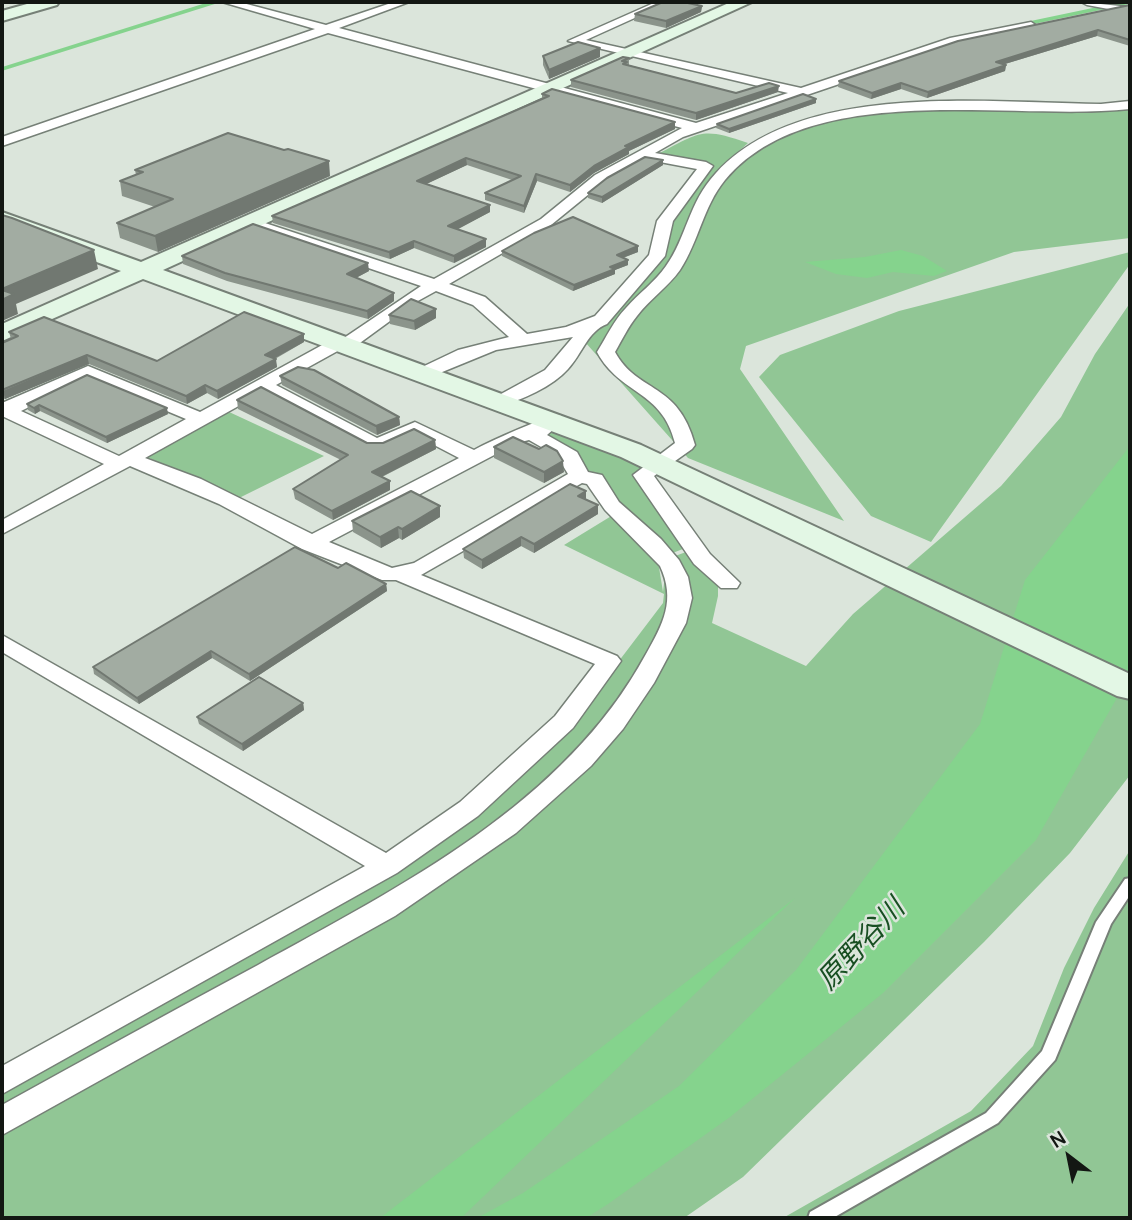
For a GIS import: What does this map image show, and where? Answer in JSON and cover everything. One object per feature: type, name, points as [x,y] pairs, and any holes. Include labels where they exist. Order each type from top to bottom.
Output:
[{"type":"street","points":[[2,16],[51,2]]},
{"type":"street","points":[[227,2],[697,128]]},
{"type":"street","points":[[2,142],[404,2]]},
{"type":"street","points":[[665,2],[574,41],[803,92]]},
{"type":"street","points":[[2,334],[742,2]]},
{"type":"street","points":[[1087,2],[1128,9]]},
{"type":"street","points":[[1076,18],[1128,9]]},
{"type":"street","points":[[2,528],[260,384],[344,343],[432,285],[483,260],[547,222],[592,183],[640,154],[697,128],[954,41],[1050,23]]},
{"type":"street","points":[[424,373],[464,354],[521,338],[587,327],[601,320],[657,256],[665,221],[706,166],[776,135],[828,116],[863,110],[926,106],[1101,108],[1130,105]]},
{"type":"street","points":[[729,583],[696,550],[643,475],[685,445],[683,425],[657,395],[609,362],[606,352],[630,313],[667,277],[680,258],[697,211],[719,178],[741,158],[776,135]]},
{"type":"street","points":[[640,154],[706,166]]},
{"type":"street","points":[[2,219],[499,400],[545,426],[658,463],[1130,688]]},
{"type":"street","points":[[248,222],[479,302],[521,338]]},
{"type":"street","points":[[587,327],[585,351],[594,360],[621,371]]},
{"type":"street","points":[[499,400],[550,377],[566,364],[587,327]]},
{"type":"street","points":[[4,410],[88,371],[199,418]]},
{"type":"street","points":[[260,384],[376,446],[415,428],[474,458]]},
{"type":"street","points":[[2,1121],[385,908],[437,876],[517,818],[584,756],[632,700],[660,652],[680,608],[680,589],[665,556],[612,505],[595,479],[579,476],[421,568],[390,575],[310,544],[239,506],[4,410]]},
{"type":"street","points":[[310,544],[510,439],[545,426]]},
{"type":"street","points":[[545,426],[538,438],[565,452],[578,468],[579,476]]},
{"type":"street","points":[[665,556],[696,550]]},
{"type":"street","points":[[2,1081],[387,866],[470,809],[518,768],[564,722],[609,661],[400,574]]},
{"type":"street","points":[[2,642],[387,866]]},
{"type":"lane","points":[[817,1218],[992,1118],[1049,1055],[1104,922],[1130,883]]},
{"type":"shaded area","points":[[1130,105],[1130,238],[1014,252],[746,346],[740,369],[844,521],[688,458],[585,342],[661,243],[706,166],[658,154],[693,137],[702,134],[720,135],[748,143],[738,152],[776,135],[863,110]]},
{"type":"shaded area","points":[[1130,252],[1130,264],[931,542],[871,516],[759,377],[780,355],[899,311]]},
{"type":"shaded area","points":[[1130,303],[1130,775],[1070,853],[984,942],[743,1177],[684,1218],[2,1218],[2,1090],[237,963],[393,873],[565,732],[663,603],[664,594],[564,545],[613,515],[658,561],[663,592],[667,559],[686,552],[718,578],[718,596],[712,623],[806,666],[853,614],[1001,486],[1061,417],[1095,354]]},
{"type":"shaded area","points":[[227,411],[324,456],[237,499],[143,455]]},
{"type":"shaded area","points":[[557,427],[637,463],[693,545],[665,556],[537,435]]},
{"type":"shaded area","points":[[1130,850],[1130,1218],[783,1218],[971,1111],[1033,1046],[1064,968],[1094,908]]},
{"type":"water","points":[[901,250],[923,256],[947,271],[934,276],[893,272],[867,278],[836,274],[805,262],[865,257]]},
{"type":"water","name":"原野谷川","points":[[1130,446],[1130,675],[1036,840],[883,993],[730,1117],[608,1204],[586,1218],[477,1218],[523,1193],[679,1086],[796,970],[980,724],[1025,580]]},
{"type":"water","points":[[795,898],[461,1218],[380,1218]]},
{"type":"building","points":[[663,2],[702,6],[666,21],[635,14]]},
{"type":"building","points":[[1130,5],[1130,40],[1098,30],[996,62],[1006,65],[928,92],[901,83],[872,93],[839,81],[958,41]]},
{"type":"building","points":[[578,42],[600,48],[549,70],[543,56]]},
{"type":"building","points":[[623,57],[629,58],[622,61],[627,62],[623,64],[736,93],[769,83],[779,86],[696,113],[571,80]]},
{"type":"building","points":[[552,89],[675,122],[625,146],[629,147],[594,166],[570,185],[536,174],[524,206],[485,193],[521,176],[466,158],[417,181],[490,205],[448,226],[486,239],[454,256],[414,241],[389,252],[272,216],[549,96],[542,94]]},
{"type":"building","points":[[803,94],[816,99],[729,129],[717,124]]},
{"type":"building","points":[[228,133],[329,161],[155,236],[117,223],[173,199],[120,181],[143,172],[135,170]]},
{"type":"building","points":[[645,157],[663,160],[602,197],[588,193],[607,178]]},
{"type":"building","points":[[2,215],[12,218],[94,250],[2,289]]},
{"type":"building","points":[[573,217],[638,246],[617,255],[628,260],[610,267],[615,269],[574,285],[502,251],[534,233]]},
{"type":"building","points":[[253,224],[368,263],[347,274],[394,293],[367,311],[225,273],[182,256]]},
{"type":"building","points":[[2,290],[14,294],[2,300]]},
{"type":"building","points":[[411,299],[436,309],[414,321],[389,315]]},
{"type":"building","points":[[244,312],[304,334],[265,355],[276,359],[217,391],[205,385],[186,396],[87,355],[2,390],[2,343],[18,336],[9,332],[44,317],[157,361]]},
{"type":"building","points":[[298,367],[314,370],[399,417],[376,426],[280,376]]},
{"type":"building","points":[[87,375],[167,408],[106,437],[39,405],[34,408],[27,404]]},
{"type":"building","points":[[261,387],[367,443],[383,443],[414,429],[435,440],[372,472],[390,481],[332,511],[293,489],[348,455],[237,400]]},
{"type":"building","points":[[513,437],[539,449],[546,445],[557,451],[563,461],[544,472],[494,447]]},
{"type":"building","points":[[570,484],[586,491],[578,496],[598,505],[534,544],[521,537],[482,560],[463,549]]},
{"type":"building","points":[[411,491],[440,506],[402,529],[398,527],[380,537],[352,521]]},
{"type":"building","points":[[295,547],[338,568],[346,563],[386,584],[249,674],[211,651],[137,698],[93,667]]},
{"type":"building","points":[[259,677],[303,703],[242,744],[197,717]]},
{"type":"waterway","points":[[2,69],[215,2]]},
{"type":"waterway","points":[[1025,24],[1130,2]]}]
